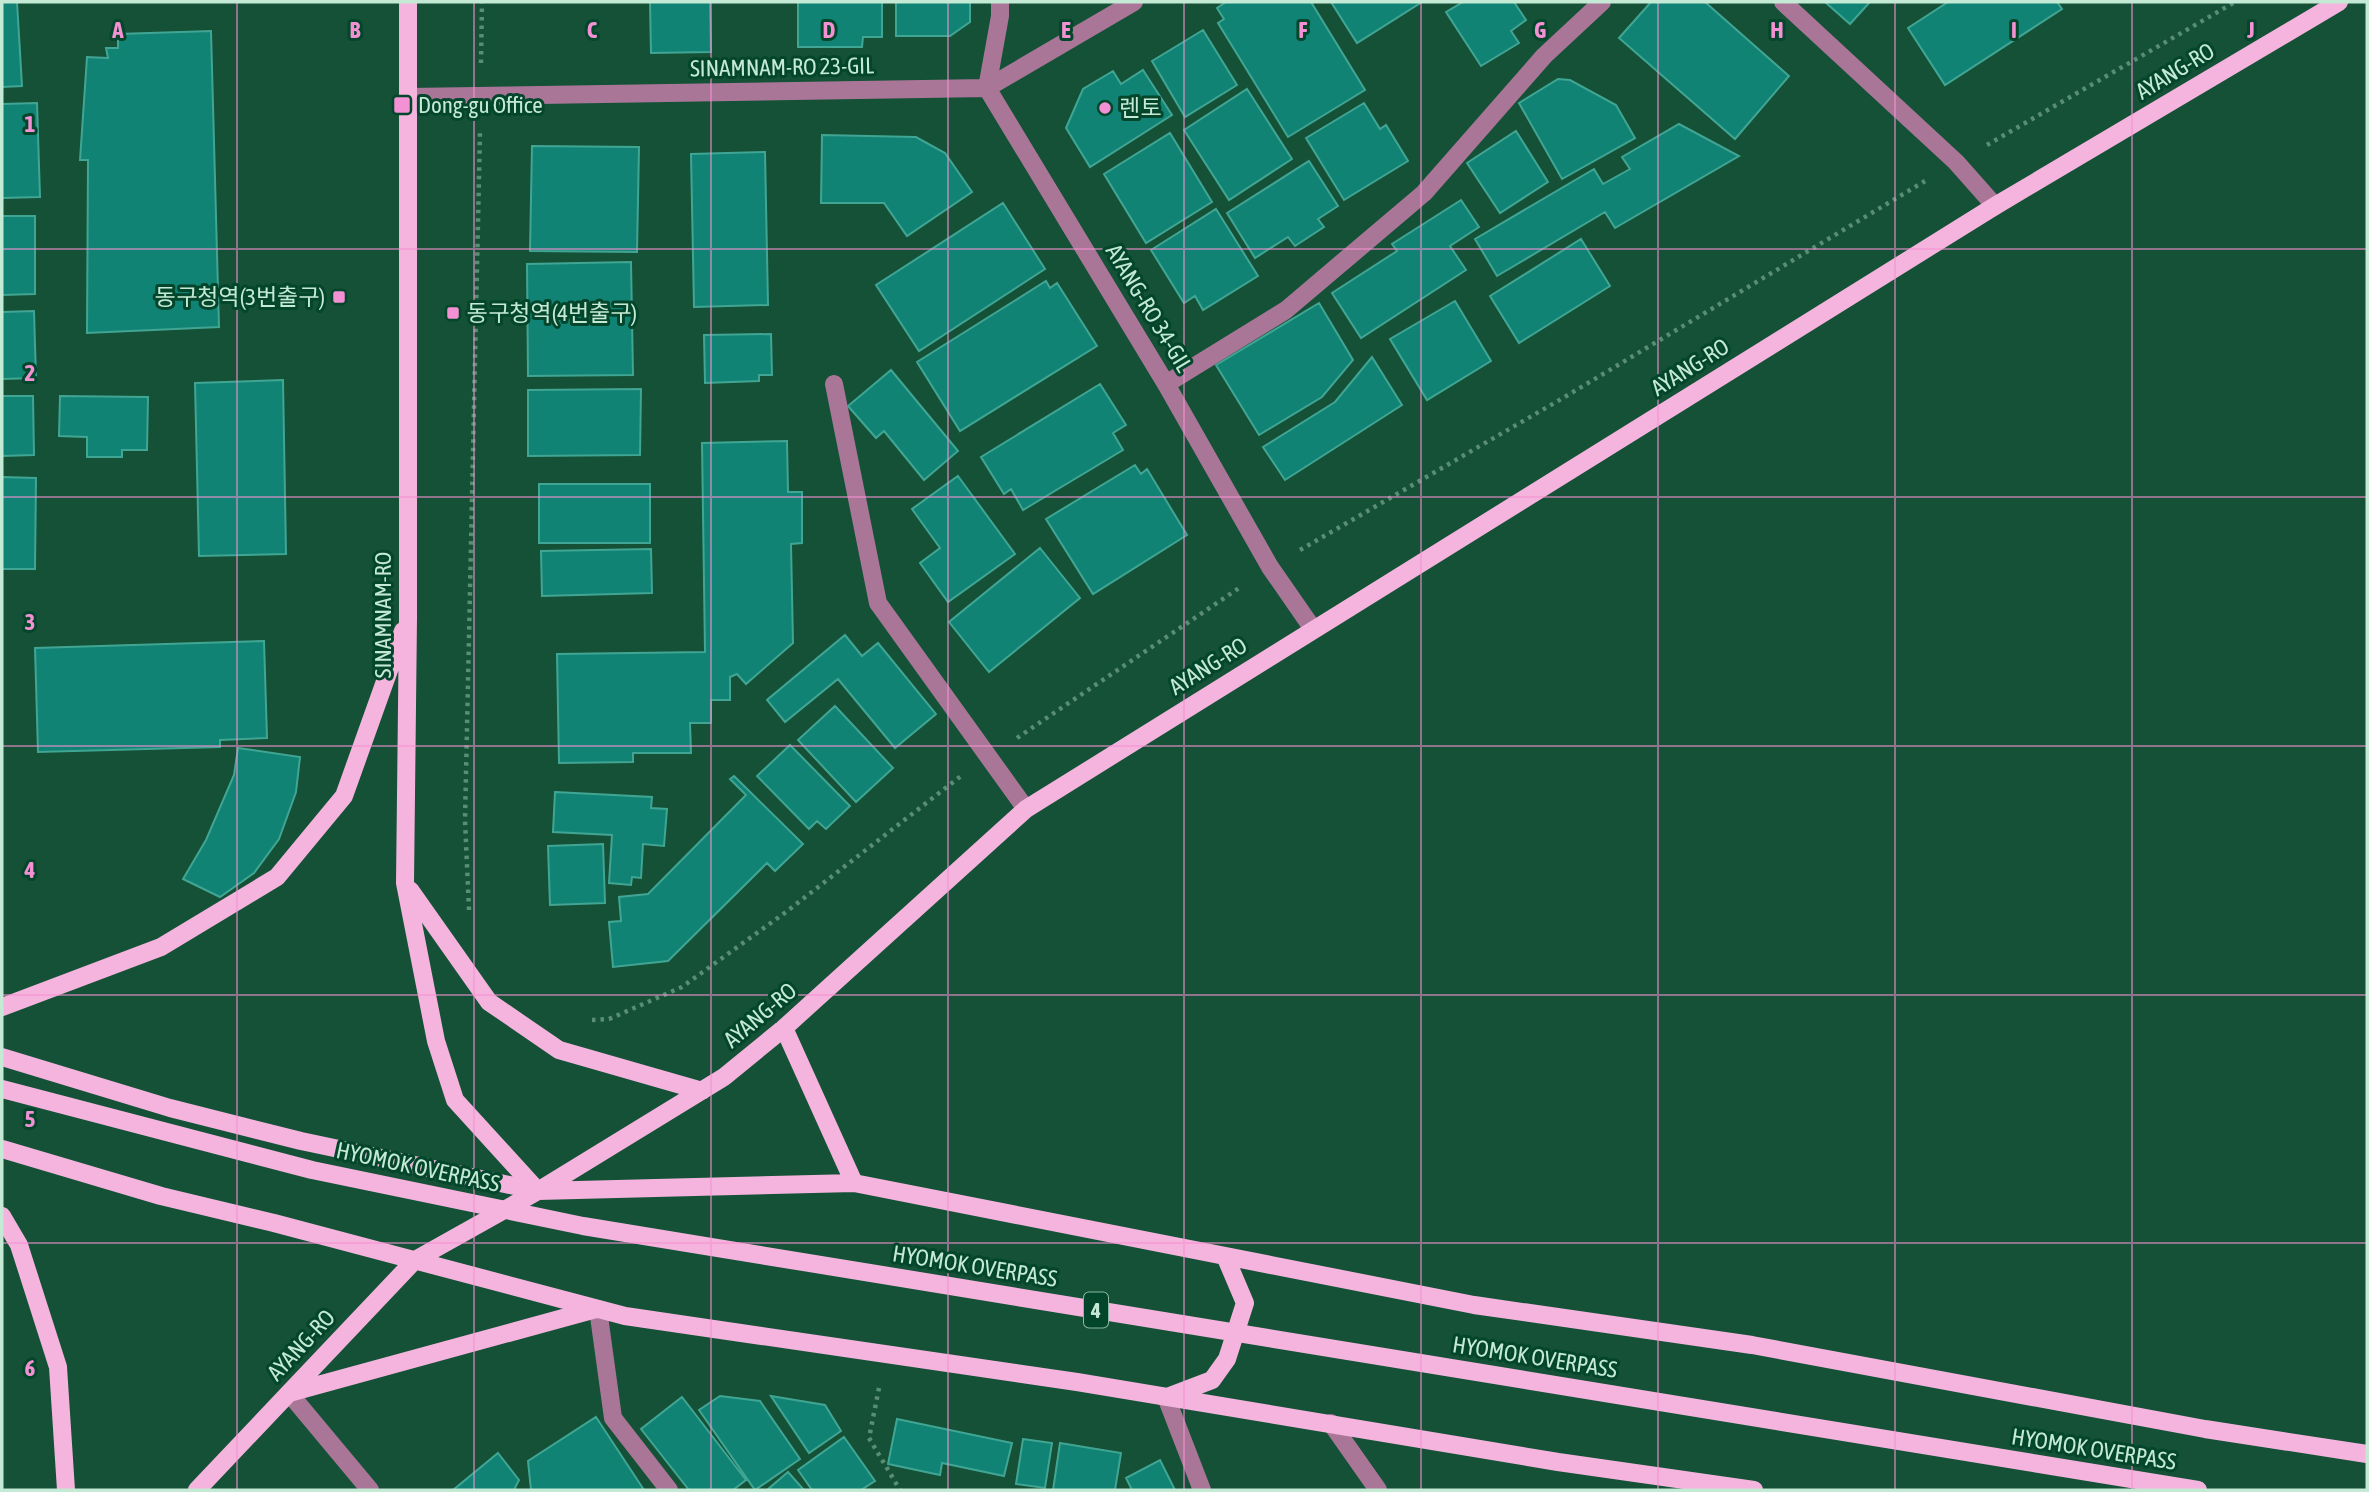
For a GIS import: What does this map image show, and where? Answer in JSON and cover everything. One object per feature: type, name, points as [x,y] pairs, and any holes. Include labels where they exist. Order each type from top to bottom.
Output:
[{"type":"main road","name":"SINAMNAM-RO","points":[[408,2],[405,883],[436,1041],[456,1100],[538,1191]]},
{"type":"main road","name":"AYANG-RO","points":[[197,1490],[415,1260],[538,1191],[702,1091],[784,1028],[1026,809],[1996,206],[2339,2]]},
{"type":"main road","points":[[2,1007],[161,947],[276,877],[344,796],[408,618]]},
{"type":"main road","points":[[405,883],[489,1002],[559,1050],[702,1091]]},
{"type":"main road","points":[[784,1028],[854,1183]]},
{"type":"main road","points":[[2,1057],[170,1108],[288,1138],[538,1191],[854,1183],[1474,1305],[1752,1345],[2205,1429],[2367,1454]]},
{"type":"main road","name":"HYOMOK OVERPASS","points":[[2,1089],[312,1170],[583,1227],[2198,1490]]},
{"type":"main road","points":[[2,1150],[161,1196],[274,1223],[625,1316],[1166,1397],[1558,1462],[1755,1490]]},
{"type":"main road","points":[[2,1216],[19,1245],[58,1367],[66,1490]]},
{"type":"main road","points":[[1166,1397],[1212,1380],[1227,1359],[1245,1303],[1225,1256]]},
{"type":"main road","points":[[289,1393],[598,1309]]},
{"type":"street","points":[[987,88],[1000,2]]},
{"type":"street","name":"SINAMNAM-RO 23-GIL","points":[[408,97],[987,88],[1134,2]]},
{"type":"street","points":[[1166,384],[1286,310],[1424,194],[1544,56],[1602,2]]},
{"type":"street","points":[[1783,2],[1956,162],[1996,206]]},
{"type":"street","name":"AYANG-RO 34-GIL","points":[[987,88],[1166,384],[1270,568],[1313,629]]},
{"type":"street","points":[[834,384],[878,603],[1026,809]]},
{"type":"street","points":[[598,1309],[613,1418],[669,1490]]},
{"type":"street","points":[[289,1393],[370,1490]]},
{"type":"street","points":[[1166,1397],[1202,1490]]},
{"type":"street","points":[[1331,1423],[1378,1490]]},
{"type":"path","points":[[473,922],[469,910],[466,820],[482,2]]},
{"type":"path","points":[[583,1021],[609,1019],[682,987],[786,912],[947,786],[1270,568],[1563,398],[1956,162],[2235,2]]},
{"type":"path","points":[[885,1356],[869,1438],[900,1490]]},
{"type":"building","points":[[2,2],[17,2],[22,86],[2,87]]},
{"type":"building","points":[[650,2],[710,2],[711,52],[651,53]]},
{"type":"building","points":[[798,2],[882,2],[882,37],[863,37],[862,47],[798,47]]},
{"type":"building","points":[[896,2],[970,2],[970,22],[950,36],[896,36]]},
{"type":"building","points":[[1226,2],[1311,2],[1365,90],[1288,137],[1218,23],[1224,19],[1217,8]]},
{"type":"building","points":[[1331,2],[1422,2],[1357,43]]},
{"type":"building","points":[[1463,2],[1514,2],[1526,20],[1511,31],[1519,43],[1481,66],[1446,12]]},
{"type":"building","points":[[1651,2],[1705,2],[1789,76],[1735,139],[1619,38]]},
{"type":"building","points":[[1825,2],[1870,2],[1850,24]]},
{"type":"building","points":[[1948,2],[2057,2],[2062,9],[1945,85],[1908,28]]},
{"type":"building","points":[[1203,30],[1237,85],[1185,117],[1152,61]]},
{"type":"building","points":[[211,31],[219,327],[87,333],[88,160],[80,160],[87,57],[108,58],[106,48],[118,48],[118,34]]},
{"type":"building","points":[[1143,70],[1172,115],[1090,167],[1066,128],[1083,89],[1113,71],[1121,84]]},
{"type":"building","points":[[1558,79],[1570,80],[1616,105],[1635,138],[1562,179],[1519,103]]},
{"type":"building","points":[[1247,89],[1292,159],[1229,200],[1184,130]]},
{"type":"building","points":[[37,103],[40,197],[2,198],[2,104]]},
{"type":"building","points":[[1364,103],[1380,129],[1386,125],[1408,161],[1344,200],[1306,138]]},
{"type":"building","points":[[1679,124],[1739,156],[1615,228],[1605,212],[1497,276],[1475,239],[1594,169],[1603,184],[1630,169],[1622,157]]},
{"type":"building","points":[[1516,131],[1548,182],[1500,213],[1467,163]]},
{"type":"building","points":[[1170,133],[1212,202],[1146,243],[1104,174]]},
{"type":"building","points":[[822,135],[916,137],[945,153],[972,192],[907,236],[884,203],[821,203]]},
{"type":"building","points":[[532,146],[639,147],[637,252],[530,251]]},
{"type":"building","points":[[765,152],[768,305],[694,307],[691,154]]},
{"type":"building","points":[[1309,161],[1338,206],[1318,219],[1324,227],[1295,246],[1288,237],[1255,258],[1227,213]]},
{"type":"building","points":[[1461,200],[1479,227],[1450,246],[1466,270],[1361,338],[1332,293],[1397,251],[1392,244]]},
{"type":"building","points":[[1003,203],[1045,269],[919,351],[876,285]]},
{"type":"building","points":[[1216,209],[1258,276],[1203,310],[1195,296],[1184,303],[1151,250]]},
{"type":"building","points":[[2,216],[35,216],[35,294],[2,295]]},
{"type":"building","points":[[1581,239],[1610,286],[1519,343],[1490,296]]},
{"type":"building","points":[[631,262],[633,375],[528,376],[527,264]]},
{"type":"building","points":[[1046,281],[1050,288],[1057,283],[1097,346],[960,431],[917,362]]},
{"type":"building","points":[[1455,301],[1491,361],[1427,400],[1390,339]]},
{"type":"building","points":[[1319,303],[1353,360],[1322,397],[1259,435],[1216,365]]},
{"type":"building","points":[[34,311],[36,378],[2,379],[2,312]]},
{"type":"building","points":[[771,334],[772,375],[759,375],[759,381],[705,383],[704,335]]},
{"type":"building","points":[[1372,357],[1402,405],[1285,480],[1263,447],[1335,402]]},
{"type":"building","points":[[891,370],[958,451],[924,480],[884,431],[876,438],[848,406]]},
{"type":"building","points":[[283,380],[286,554],[199,556],[195,383]]},
{"type":"building","points":[[1100,384],[1126,425],[1113,433],[1123,450],[1023,510],[1011,489],[1004,494],[981,457]]},
{"type":"building","points":[[641,389],[640,455],[528,456],[528,390]]},
{"type":"building","points":[[2,396],[33,396],[34,455],[2,456]]},
{"type":"building","points":[[60,396],[148,397],[147,450],[122,450],[122,457],[87,457],[87,437],[59,436]]},
{"type":"building","points":[[787,441],[788,492],[802,492],[802,543],[791,544],[793,643],[746,684],[737,674],[730,677],[730,700],[711,700],[711,723],[690,723],[691,753],[633,753],[633,762],[559,763],[557,654],[705,652],[702,443]]},
{"type":"building","points":[[1135,465],[1141,474],[1147,469],[1187,535],[1093,594],[1046,519]]},
{"type":"building","points":[[958,476],[1015,554],[948,602],[920,563],[940,548],[912,509]]},
{"type":"building","points":[[2,477],[36,478],[35,569],[2,569]]},
{"type":"building","points":[[539,484],[650,484],[650,543],[539,543]]},
{"type":"building","points":[[1040,548],[1080,598],[989,672],[949,622]]},
{"type":"building","points":[[651,549],[652,593],[542,596],[541,551]]},
{"type":"building","points":[[845,635],[862,656],[878,643],[936,714],[895,748],[838,679],[785,722],[767,700]]},
{"type":"building","points":[[264,641],[267,738],[220,740],[220,747],[38,752],[35,648]]},
{"type":"building","points":[[835,706],[893,768],[856,802],[798,740]]},
{"type":"building","points":[[790,745],[850,806],[826,829],[817,821],[809,829],[757,776]]},
{"type":"building","points":[[238,748],[300,757],[296,792],[279,839],[254,873],[220,897],[183,879],[206,840],[234,775]]},
{"type":"building","points":[[734,776],[803,844],[775,871],[767,863],[668,961],[613,967],[609,922],[621,921],[619,897],[648,894],[746,795],[730,779]]},
{"type":"building","points":[[555,792],[652,797],[651,808],[667,809],[664,846],[643,844],[641,878],[632,877],[631,885],[609,883],[612,835],[553,832]]},
{"type":"building","points":[[603,844],[605,903],[550,905],[548,846]]},
{"type":"building","points":[[720,1396],[760,1401],[800,1459],[755,1490],[699,1410]]},
{"type":"building","points":[[771,1396],[825,1405],[841,1431],[809,1453]]},
{"type":"building","points":[[682,1397],[746,1480],[733,1490],[689,1490],[641,1429]]},
{"type":"building","points":[[596,1417],[644,1490],[531,1490],[528,1461]]},
{"type":"building","points":[[897,1419],[1012,1443],[1004,1476],[942,1463],[940,1475],[888,1464]]},
{"type":"building","points":[[844,1437],[875,1481],[861,1490],[812,1490],[798,1470]]},
{"type":"building","points":[[1023,1439],[1052,1443],[1045,1488],[1016,1484]]},
{"type":"building","points":[[1060,1443],[1121,1453],[1115,1490],[1053,1490]]},
{"type":"building","points":[[498,1453],[519,1480],[514,1490],[453,1490]]},
{"type":"building","points":[[1160,1460],[1175,1490],[1132,1490],[1126,1478]]},
{"type":"building","points":[[788,1472],[804,1490],[767,1490]]},
{"type":"place","name":"Dong-gu Office","points":[[402,105]]},
{"type":"place","name":"렌토","points":[[1105,108]]},
{"type":"place","name":"동구청역(3번출구)","points":[[339,297]]},
{"type":"place","name":"동구청역(4번출구)","points":[[453,313]]}]
